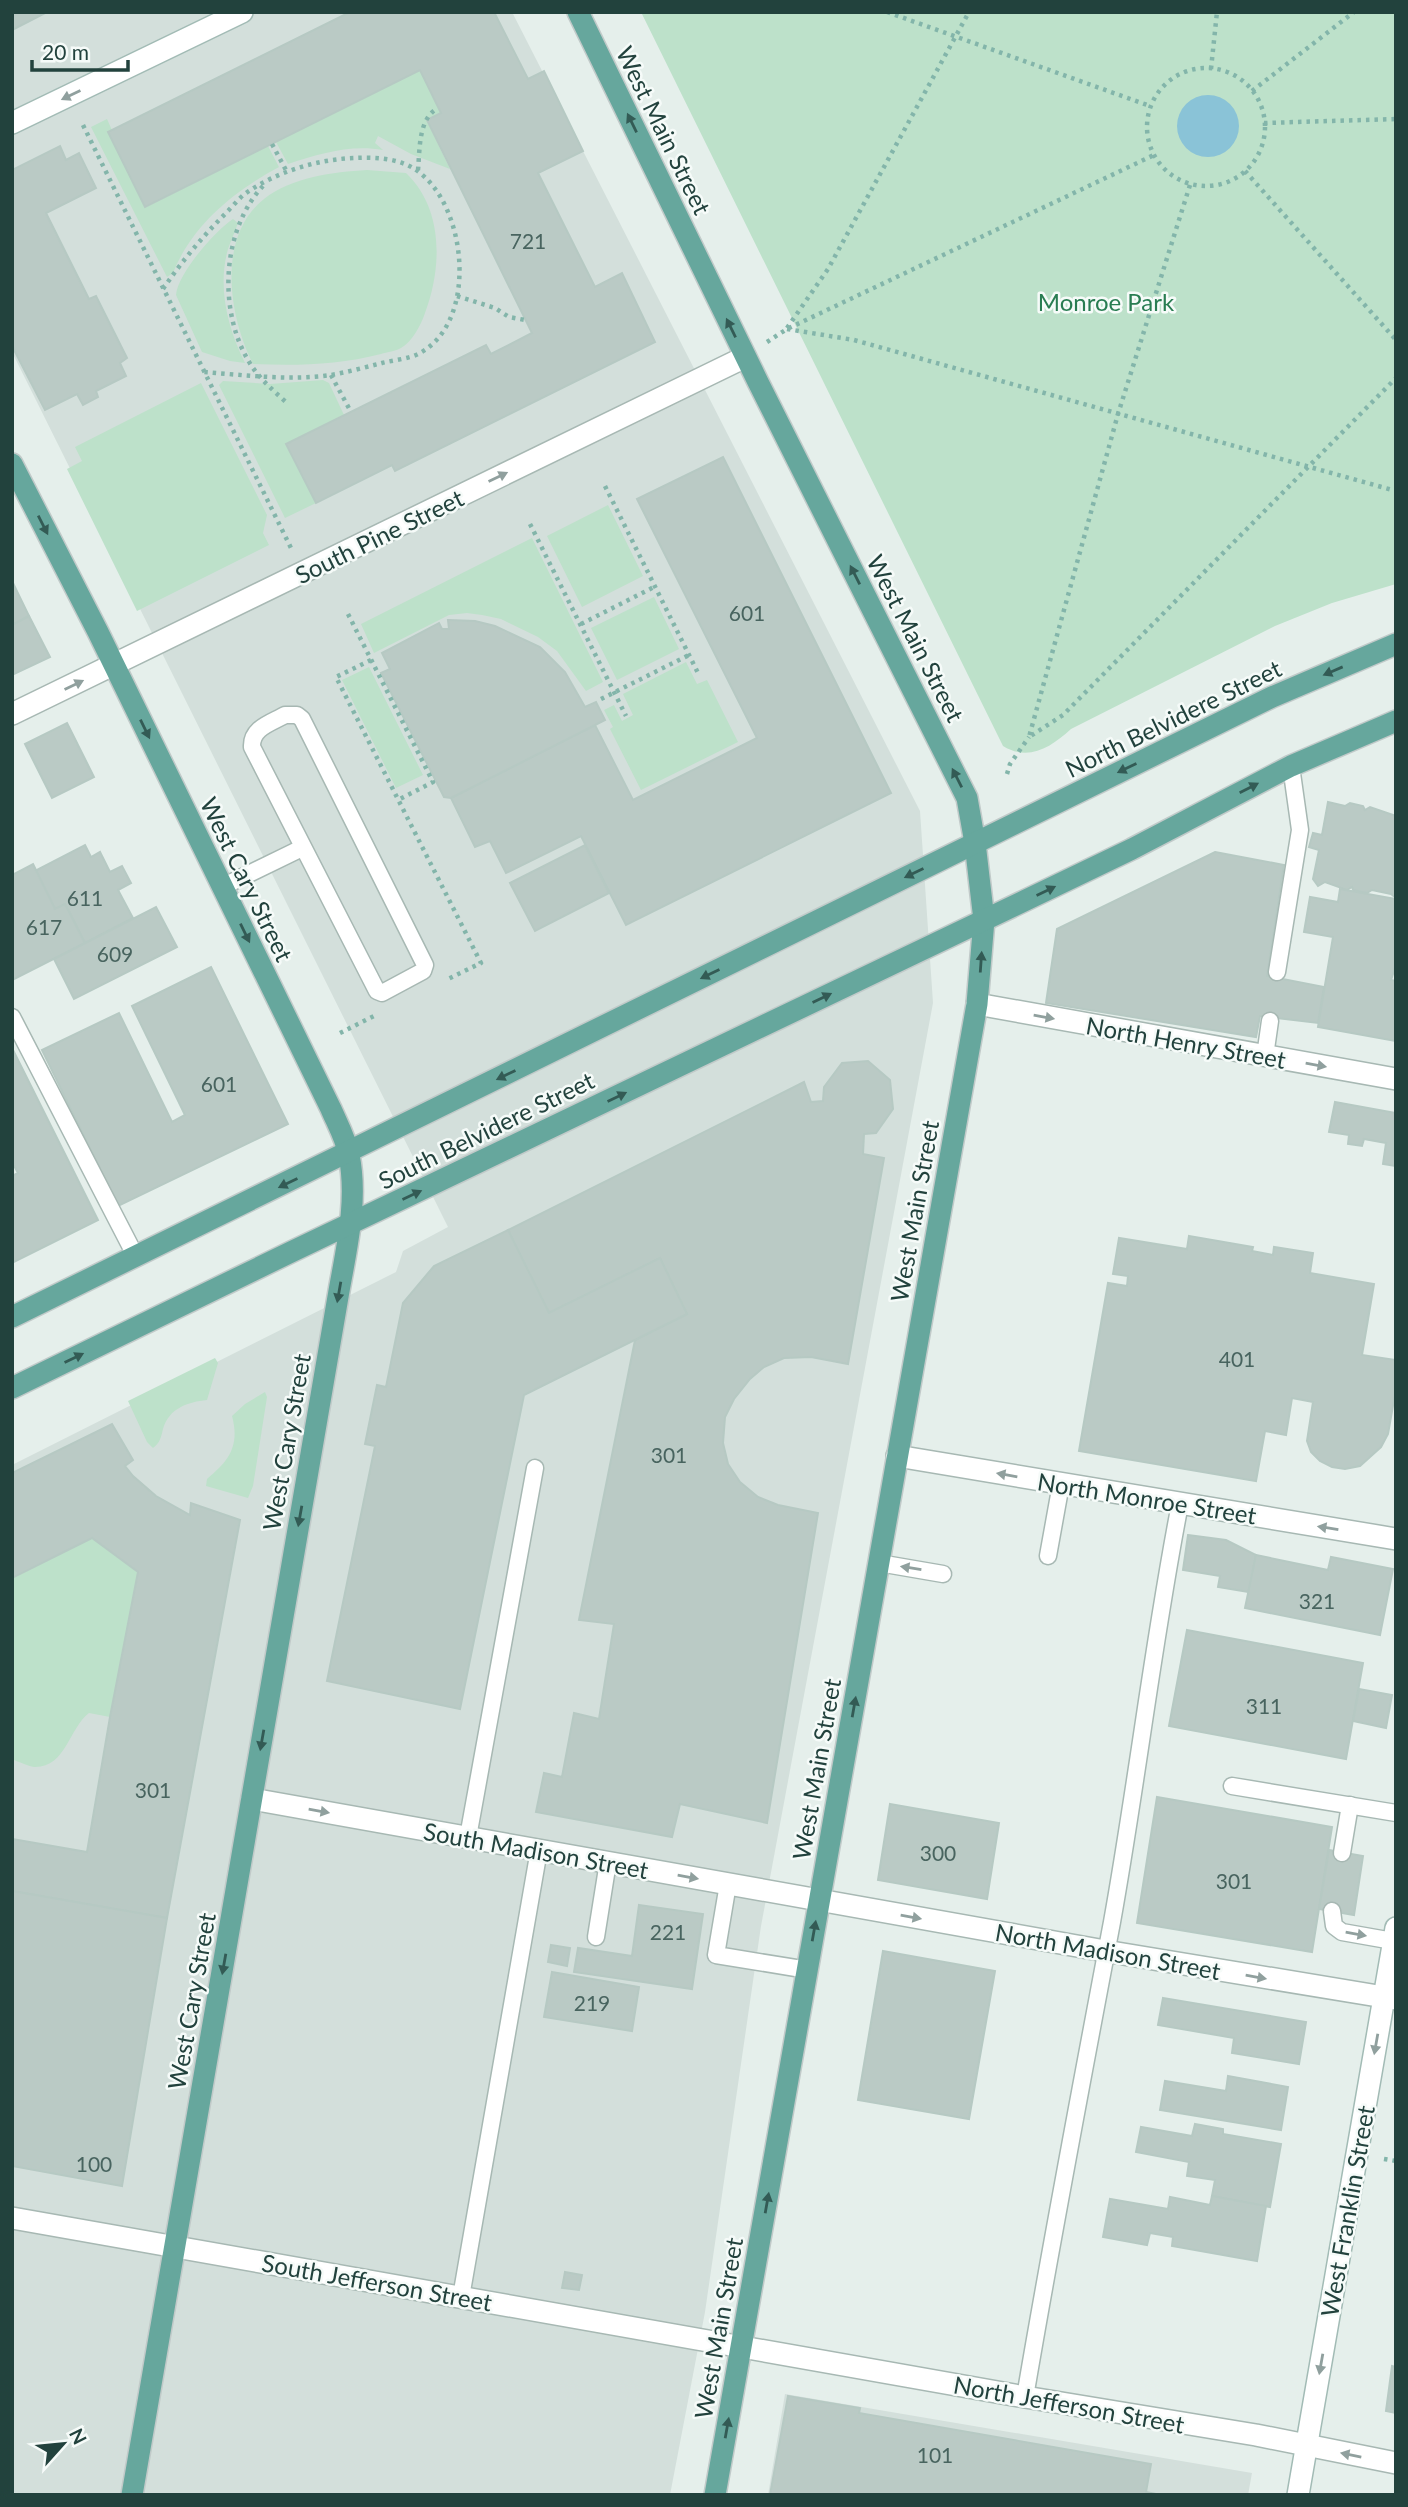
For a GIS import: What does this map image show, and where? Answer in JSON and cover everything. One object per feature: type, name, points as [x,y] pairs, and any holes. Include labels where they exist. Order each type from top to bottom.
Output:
[{"type":"main road","name":"West Main Street","points":[[578,12],[745,357],[967,798],[984,920],[977,1004],[715,2495]]},
{"type":"main road","name":"West Cary Street","points":[[12,464],[327,1099],[349,1153],[352,1185],[350,1224],[132,2495]]},
{"type":"main road","name":"North Belvidere Street","points":[[975,844],[1272,697],[1396,645]]},
{"type":"main road","points":[[984,920],[1132,849],[1291,766],[1396,721]]},
{"type":"main road","name":"South Belvidere Street","points":[[12,1317],[975,844]]},
{"type":"main road","name":"South Belvidere Street","points":[[12,1388],[984,920]]},
{"type":"street","points":[[12,123],[242,12]]},
{"type":"street","name":"South Pine Street","points":[[12,714],[745,357]]},
{"type":"street","name":"North Henry Street","points":[[977,1004],[1396,1079]]},
{"type":"street","name":"North Monroe Street","points":[[897,1456],[1396,1539]]},
{"type":"street","name":"South Madison Street","points":[[252,1799],[820,1900]]},
{"type":"street","name":"North Madison Street","points":[[820,1900],[1390,1998]]},
{"type":"street","name":"West Franklin Street","points":[[1298,2495],[1390,1998],[1395,1934]]},
{"type":"street","name":"South Jefferson Street","points":[[12,2218],[742,2347]]},
{"type":"street","name":"North Jefferson Street","points":[[742,2347],[1396,2463]]},
{"type":"lane","points":[[285,715],[297,715],[302,719],[425,965],[423,971],[382,993],[377,991],[302,848],[252,747],[251,737],[256,731],[285,715]]},
{"type":"lane","points":[[1277,972],[1300,830],[1291,766]]},
{"type":"lane","points":[[222,887],[302,848]]},
{"type":"lane","points":[[12,1017],[136,1257]]},
{"type":"lane","points":[[1265,1055],[1270,1021]]},
{"type":"lane","points":[[468,1838],[535,1468]]},
{"type":"lane","points":[[1048,1556],[1061,1484]]},
{"type":"lane","points":[[1025,2397],[1105,1951],[1180,1504]]},
{"type":"lane","points":[[879,1563],[943,1574]]},
{"type":"lane","points":[[1233,1786],[1396,1813]]},
{"type":"lane","points":[[1342,1853],[1350,1805]]},
{"type":"lane","points":[[461,2297],[539,1850]]},
{"type":"lane","points":[[596,1937],[608,1862]]},
{"type":"lane","points":[[728,1884],[716,1955],[808,1970]]},
{"type":"lane","points":[[1332,1911],[1334,1926],[1342,1932],[1395,1934]]},
{"type":"path","points":[[887,12],[1150,106]]},
{"type":"path","points":[[787,329],[828,269],[969,12]]},
{"type":"path","points":[[1211,69],[1217,12]]},
{"type":"path","points":[[1252,91],[1354,12]]},
{"type":"path","points":[[1211,69],[1226,72],[1252,91],[1261,106],[1264,123],[1263,141],[1256,158],[1245,171],[1228,182],[1209,187],[1190,185],[1163,168],[1148,139],[1147,122],[1150,106],[1160,90],[1175,77],[1192,70],[1211,69]]},
{"type":"path","points":[[418,171],[419,147],[424,127],[428,115],[438,107]]},
{"type":"path","points":[[1264,123],[1396,119]]},
{"type":"path","points":[[83,125],[292,552]]},
{"type":"path","points":[[272,144],[287,172]]},
{"type":"path","points":[[787,329],[1154,155]]},
{"type":"path","points":[[163,289],[186,256],[245,194],[287,172],[334,159],[393,160],[418,171],[437,190],[456,229],[460,273],[457,296],[445,326],[435,341],[418,354],[331,375],[258,376],[204,372]]},
{"type":"path","points":[[1245,171],[1396,340]]},
{"type":"path","points":[[266,183],[252,198],[242,219],[229,266],[229,292],[232,319],[246,358],[258,376],[288,404]]},
{"type":"path","points":[[1007,774],[1010,764],[1029,737],[1118,414],[1190,185]]},
{"type":"path","points":[[457,296],[495,308],[509,317],[525,320]]},
{"type":"path","points":[[787,329],[854,340],[1396,491]]},
{"type":"path","points":[[331,375],[351,412]]},
{"type":"path","points":[[1029,737],[1063,715],[1396,378]]},
{"type":"path","points":[[605,486],[699,676]]},
{"type":"path","points":[[530,524],[626,716]]},
{"type":"path","points":[[581,624],[654,587]]},
{"type":"path","points":[[348,614],[433,782],[398,800],[336,677],[371,660]]},
{"type":"path","points":[[601,699],[689,655]]},
{"type":"path","points":[[1384,2159],[1396,2161]]},
{"type":"shaded area","points":[[12,12],[512,12],[920,811],[933,1003],[761,1926],[705,2312],[670,2495],[12,2495],[12,1465],[396,1272],[403,1251],[448,1227],[12,352]]},
{"type":"shaded area","points":[[785,2394],[1252,2473],[1248,2495],[768,2495]]},
{"type":"green space","name":"Monroe Park","points":[[641,12],[1396,12],[1396,584],[1332,603],[1275,626],[1071,729],[1048,747],[1022,753],[1003,746]]},
{"type":"green space","points":[[420,70],[441,113],[427,121],[450,169],[411,154],[378,136],[375,143],[383,150],[347,149],[288,164],[276,142]]},
{"type":"green space","points":[[107,119],[146,207],[268,146],[279,167],[246,187],[216,211],[191,240],[173,273],[167,277],[91,127]]},
{"type":"green space","points":[[367,170],[406,173],[427,204],[433,221],[436,240],[435,277],[431,296],[416,333],[399,349],[365,358],[317,364],[253,364],[238,324],[232,278],[233,256],[239,234],[249,215],[264,199],[287,185],[327,174]]},
{"type":"green space","points":[[233,219],[238,223],[225,264],[224,293],[229,322],[245,363],[202,352],[176,295],[183,276],[198,253]]},
{"type":"green space","points":[[323,380],[329,383],[344,415],[316,503],[285,518],[219,385],[223,381],[270,384]]},
{"type":"green space","points":[[201,383],[267,515],[263,533],[269,545],[137,611],[67,469],[82,461],[75,447]]},
{"type":"green space","points":[[608,505],[643,576],[582,607],[547,536]]},
{"type":"green space","points":[[532,538],[603,682],[586,691],[557,651],[538,637],[501,619],[467,613],[449,615],[374,653],[361,624]]},
{"type":"green space","points":[[654,597],[679,649],[617,680],[591,628]]},
{"type":"green space","points":[[686,662],[697,684],[707,680],[738,742],[641,790],[610,729],[613,727],[604,710],[614,705],[622,721],[633,715],[623,694]]},
{"type":"green space","points":[[369,667],[423,775],[396,788],[342,680]]},
{"type":"green space","points":[[215,1358],[218,1363],[207,1400],[193,1402],[175,1411],[166,1422],[160,1440],[153,1448],[147,1442],[128,1401]]},
{"type":"green space","points":[[265,1392],[267,1397],[253,1486],[248,1498],[206,1486],[207,1479],[231,1452],[235,1436],[232,1416]]},
{"type":"green space","points":[[92,1538],[138,1572],[110,1717],[89,1713],[53,1761],[45,1766],[34,1767],[12,1759],[12,1578]]},
{"type":"water","points":[[1208,95],[1220,97],[1230,104],[1237,114],[1237,138],[1230,148],[1220,155],[1208,157],[1196,155],[1186,148],[1179,138],[1177,126],[1179,114],[1186,104],[1196,97]]},
{"type":"building","points":[[12,12],[47,12],[12,30]]},
{"type":"building","points":[[350,12],[494,12],[528,79],[544,71],[583,151],[538,173],[595,287],[622,273],[655,342],[395,471],[392,465],[316,503],[286,444],[486,345],[491,354],[532,333],[427,120],[441,113],[420,70],[145,207],[108,132]]},
{"type":"building","points":[[60,146],[66,160],[79,153],[96,188],[46,213],[89,299],[96,296],[127,358],[120,363],[126,376],[96,391],[98,397],[83,405],[77,394],[45,410],[12,346],[12,170]]},
{"type":"building","points":[[723,457],[891,793],[626,925],[581,836],[506,873],[490,841],[475,847],[451,798],[595,725],[633,800],[757,738],[637,499]]},
{"type":"building","points":[[12,581],[29,616],[12,625]]},
{"type":"building","points":[[29,616],[50,657],[12,675],[12,625]]},
{"type":"building","points":[[448,620],[475,621],[495,626],[540,647],[565,672],[585,707],[596,702],[605,720],[451,798],[444,797],[381,673],[390,669],[382,653],[439,623],[442,629],[449,629]]},
{"type":"building","points":[[67,723],[94,777],[52,798],[25,744]]},
{"type":"building","points":[[1328,802],[1345,806],[1350,803],[1363,806],[1365,810],[1370,807],[1396,816],[1396,898],[1391,894],[1372,890],[1367,893],[1353,890],[1352,887],[1347,890],[1325,882],[1318,886],[1313,879],[1319,850],[1309,847],[1313,833],[1322,835]]},
{"type":"building","points":[[85,845],[91,857],[100,852],[110,872],[122,866],[131,883],[118,890],[133,918],[85,943],[65,904],[55,909],[35,871]]},
{"type":"building","points":[[585,845],[609,893],[535,931],[510,883]]},
{"type":"building","points":[[1215,852],[1284,865],[1267,976],[1324,987],[1318,1023],[1260,1016],[1256,1037],[1046,1003],[1057,929]]},
{"type":"building","points":[[33,864],[55,909],[65,904],[85,943],[12,980],[12,875]]},
{"type":"building","points":[[1340,889],[1396,899],[1396,965],[1391,980],[1396,981],[1396,1041],[1318,1027],[1333,937],[1304,932],[1310,897],[1338,902]]},
{"type":"building","points":[[156,907],[177,947],[74,999],[54,959]]},
{"type":"building","points":[[211,967],[288,1124],[118,1206],[42,1050],[119,1013],[172,1122],[185,1115],[132,1006]]},
{"type":"building","points":[[13,1050],[98,1220],[12,1263],[12,1176],[18,1173],[12,1162]]},
{"type":"building","points":[[868,1061],[890,1080],[893,1109],[876,1133],[864,1134],[863,1154],[884,1158],[848,1364],[811,1357],[784,1358],[764,1367],[750,1379],[734,1399],[725,1417],[723,1443],[728,1464],[740,1482],[758,1497],[778,1505],[818,1513],[767,1823],[680,1804],[672,1837],[536,1812],[544,1773],[562,1777],[574,1713],[599,1719],[614,1624],[579,1620],[635,1340],[687,1314],[660,1258],[549,1313],[508,1230],[804,1082],[811,1102],[823,1101],[824,1087],[842,1063]]},
{"type":"building","points":[[1335,1102],[1396,1113],[1396,1166],[1383,1164],[1386,1143],[1364,1139],[1362,1146],[1348,1144],[1349,1135],[1329,1132]]},
{"type":"building","points":[[508,1230],[549,1313],[660,1258],[687,1314],[524,1395],[460,1709],[327,1681],[375,1446],[365,1444],[377,1385],[386,1387],[403,1303],[434,1266]]},
{"type":"building","points":[[1189,1236],[1253,1247],[1252,1251],[1273,1255],[1274,1247],[1313,1253],[1310,1273],[1374,1284],[1362,1355],[1396,1360],[1396,1389],[1388,1434],[1381,1447],[1360,1466],[1345,1469],[1332,1467],[1311,1452],[1307,1441],[1313,1402],[1292,1398],[1286,1435],[1265,1431],[1256,1481],[1079,1451],[1108,1283],[1127,1286],[1128,1276],[1113,1274],[1119,1238],[1187,1249]]},
{"type":"building","points":[[112,1424],[133,1460],[125,1466],[156,1496],[190,1515],[191,1503],[240,1520],[167,1918],[12,1891],[12,1839],[87,1852],[138,1572],[92,1538],[12,1578],[12,1473]]},
{"type":"building","points":[[1188,1535],[1226,1540],[1256,1555],[1249,1592],[1218,1587],[1220,1576],[1183,1570]]},
{"type":"building","points":[[1256,1555],[1328,1570],[1331,1557],[1393,1569],[1380,1635],[1245,1608]]},
{"type":"building","points":[[1187,1630],[1363,1663],[1346,1759],[1169,1726]]},
{"type":"building","points":[[1359,1689],[1392,1695],[1386,1728],[1353,1721]]},
{"type":"building","points":[[1157,1797],[1332,1827],[1312,1952],[1137,1923]]},
{"type":"building","points":[[890,1804],[999,1823],[987,1899],[878,1880]]},
{"type":"building","points":[[1329,1850],[1363,1856],[1354,1915],[1319,1909]]},
{"type":"building","points":[[12,1891],[167,1918],[122,2186],[12,2166]]},
{"type":"building","points":[[639,1905],[703,1914],[692,1989],[574,1972],[578,1948],[632,1956]]},
{"type":"building","points":[[551,1945],[570,1948],[567,1966],[548,1962]]},
{"type":"building","points":[[883,1951],[995,1971],[969,2119],[858,2100]]},
{"type":"building","points":[[552,1972],[639,1987],[632,2031],[544,2017]]},
{"type":"building","points":[[1163,1998],[1306,2022],[1299,2064],[1232,2053],[1234,2038],[1158,2025]]},
{"type":"building","points":[[1228,2076],[1288,2087],[1281,2130],[1160,2110],[1165,2081],[1226,2091]]},
{"type":"building","points":[[1195,2124],[1223,2129],[1223,2134],[1281,2144],[1270,2207],[1212,2196],[1215,2180],[1187,2176],[1189,2162],[1136,2152],[1141,2127],[1192,2136]]},
{"type":"building","points":[[1212,2196],[1266,2206],[1257,2261],[1172,2246],[1173,2237],[1150,2233],[1147,2245],[1103,2237],[1110,2199],[1168,2209],[1170,2197],[1210,2205]]},
{"type":"building","points":[[565,2272],[582,2275],[579,2290],[562,2288]]},
{"type":"building","points":[[1392,2366],[1396,2367],[1396,2413],[1386,2411]]},
{"type":"building","points":[[788,2396],[860,2408],[859,2413],[1151,2464],[1146,2492],[1161,2495],[770,2495]]}]
